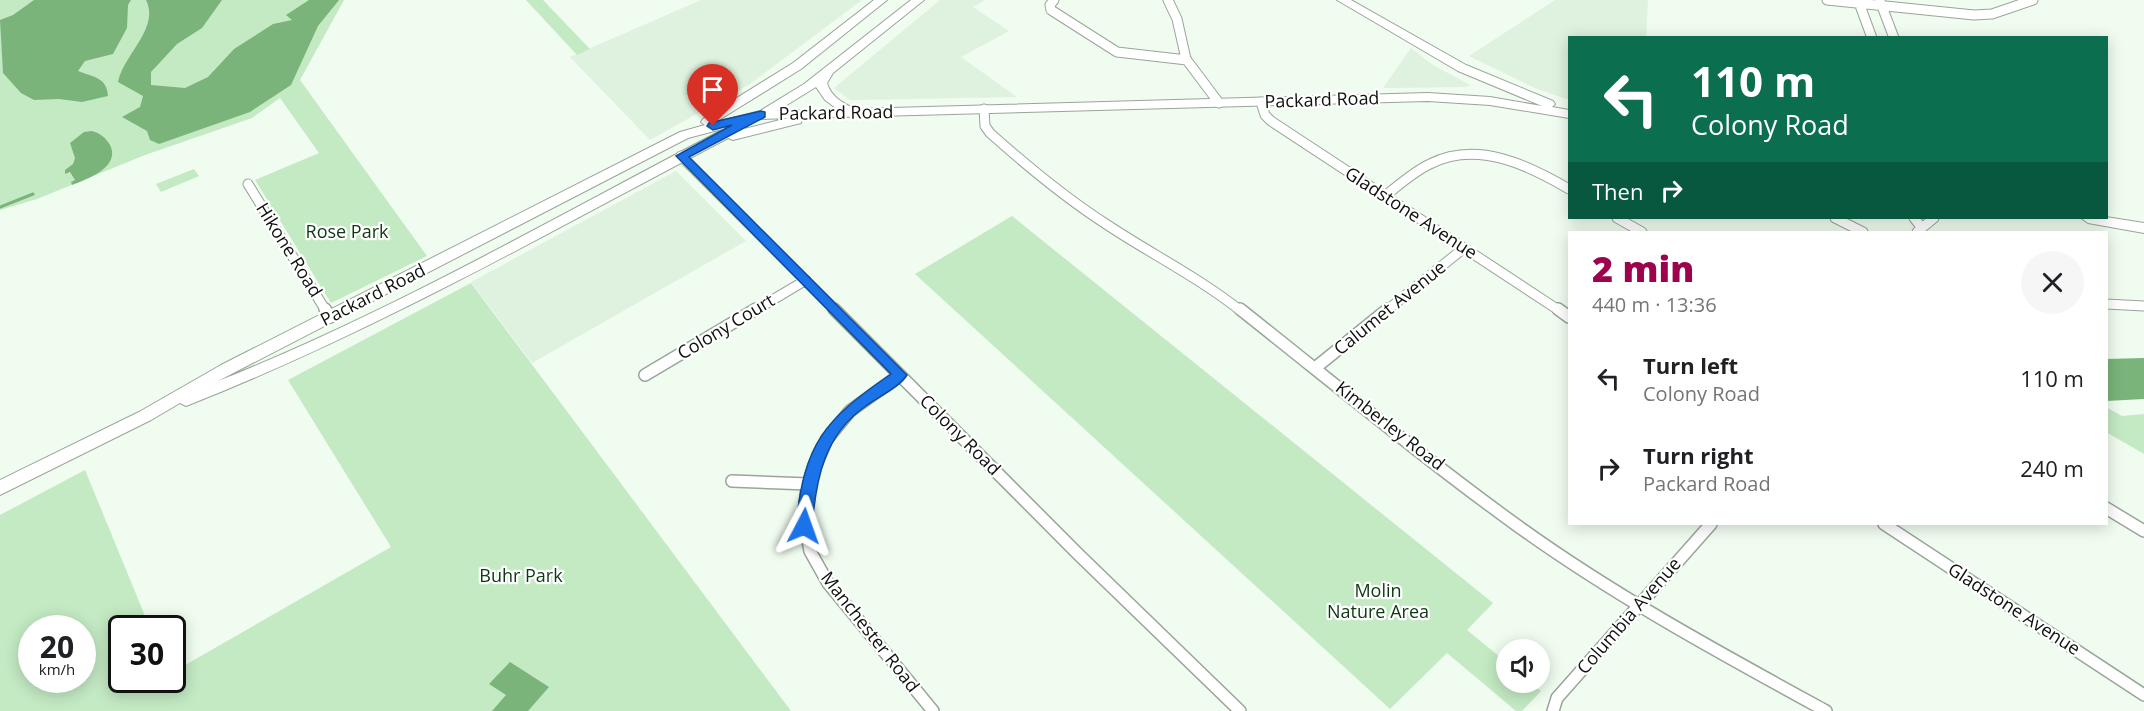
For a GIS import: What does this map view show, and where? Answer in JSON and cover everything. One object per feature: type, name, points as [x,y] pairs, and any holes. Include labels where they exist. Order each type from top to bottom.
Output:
[{"type":"main road","points":[[684,135],[788,73],[881,0]]},
{"type":"main road","points":[[761,115],[828,72],[918,0]]},
{"type":"main road","points":[[1343,0],[1462,68],[1568,113]]},
{"type":"main road","points":[[858,48],[844,43],[842,37],[859,22],[863,13]]},
{"type":"main road","points":[[1462,68],[1482,83],[1488,92],[1490,101]]},
{"type":"main road","points":[[828,72],[821,83],[823,91],[850,113]]},
{"type":"main road","name":"Packard Road","points":[[0,488],[145,416],[226,369],[684,135],[761,115],[1428,97],[1490,101],[1568,113]]},
{"type":"main road","points":[[704,144],[790,121],[850,113]]},
{"type":"main road","name":"Packard Road","points":[[145,416],[233,383],[305,351],[457,275],[761,115]]},
{"type":"main road","points":[[457,275],[446,272],[450,262],[508,231],[533,213]]},
{"type":"main road","points":[[2094,219],[2144,228]]},
{"type":"main road","points":[[305,351],[291,353],[287,347],[292,342],[393,290],[415,273]]},
{"type":"street","points":[[1054,0],[1050,5],[1052,10],[1117,52],[1187,60]]},
{"type":"street","points":[[1168,0],[1175,10],[1187,60],[1214,91],[1219,103]]},
{"type":"street","points":[[1827,0],[1881,3],[1974,15],[1992,14],[2033,0]]},
{"type":"street","points":[[1858,2],[1871,36]]},
{"type":"street","points":[[1881,3],[1893,36]]},
{"type":"street","name":"Gladstone Avenue","points":[[1261,102],[1265,115],[1271,121],[1568,316]]},
{"type":"street","name":"Kimberley Road","points":[[984,110],[985,126],[990,133],[1041,175],[1126,237],[1192,273],[1515,524],[1639,606],[1826,711]]},
{"type":"street","points":[[1384,196],[1438,160],[1469,155],[1510,160],[1527,166],[1568,188]]},
{"type":"street","name":"Colony Road","points":[[681,156],[1079,555],[1240,711]]},
{"type":"street","name":"Hikone Road","points":[[248,184],[330,317]]},
{"type":"street","points":[[1619,219],[1640,231]]},
{"type":"street","points":[[1837,219],[1861,231]]},
{"type":"street","points":[[1920,230],[1933,219]]},
{"type":"street","name":"Calumet Avenue","points":[[1315,368],[1464,248]]},
{"type":"street","name":"Colony Court","points":[[645,375],[806,280]]},
{"type":"street","points":[[2108,304],[2144,306]]},
{"type":"street","name":"Manchester Road","points":[[900,375],[857,405],[835,426],[818,454],[808,484],[804,526],[810,550],[834,593],[933,711]]},
{"type":"street","points":[[732,481],[808,484]]},
{"type":"street","points":[[2108,509],[2144,531]]},
{"type":"street","name":"Columbia Avenue","points":[[1553,711],[1557,698],[1710,525]]},
{"type":"street","name":"Gladstone Avenue","points":[[1886,525],[2144,695]]},
{"type":"shaded area","points":[[34,0],[131,0],[128,5],[127,28],[113,54],[85,61],[78,71],[102,81],[108,96],[82,102],[59,99],[34,100],[21,93],[3,73],[0,20],[13,15]]},
{"type":"shaded area","points":[[146,0],[222,0],[202,28],[177,44],[151,72],[151,85],[185,88],[208,77],[234,49],[273,24],[292,20],[286,15],[309,0],[339,0],[318,26],[291,85],[250,112],[159,144],[150,140],[147,131],[122,117],[140,107],[143,96],[118,82],[127,61],[145,31],[149,10]]},
{"type":"shaded area","points":[[701,0],[862,0],[750,84],[650,140],[570,57]]},
{"type":"shaded area","points":[[940,0],[985,0],[973,7],[1009,31],[961,57],[1017,97],[850,100],[834,88]]},
{"type":"shaded area","points":[[1555,0],[1648,0],[1646,36],[1568,36],[1568,100],[1535,88],[1469,56]]},
{"type":"shaded area","points":[[1411,48],[1433,65],[1470,85],[1466,87],[1383,88]]},
{"type":"shaded area","points":[[92,131],[100,134],[110,145],[111,160],[101,171],[72,185],[71,182],[75,180],[70,172],[65,174],[65,170],[73,164],[75,158],[70,143],[84,132]]},
{"type":"shaded area","points":[[676,171],[746,241],[532,363],[471,282]]},
{"type":"shaded area","points":[[2144,358],[2144,399],[2108,401],[2108,359]]},
{"type":"shaded area","points":[[510,662],[549,687],[528,711],[492,711],[506,695],[489,684]]},
{"type":"green space","name":"Rose Park","points":[[0,0],[344,0],[300,80],[427,256],[331,303],[255,180],[319,153],[280,98],[252,118],[145,155],[37,199],[0,210]]},
{"type":"green space","points":[[526,0],[543,0],[590,49],[577,55]]},
{"type":"green space","points":[[194,169],[199,176],[161,192],[156,184]]},
{"type":"green space","name":"Molin Nature Area","points":[[1012,216],[1493,603],[1467,630],[1496,654],[1496,693],[1539,693],[1522,711],[1516,711],[1447,653],[1390,709],[915,274]]},
{"type":"green space","name":"Buhr Park","points":[[471,283],[791,711],[0,711],[0,515],[85,470],[145,615],[108,615],[108,693],[186,693],[186,665],[391,547],[288,380]]},
{"type":"green space","points":[[2108,408],[2122,416],[2144,414],[2144,454],[2108,433]]},
{"type":"waterway","points":[[0,207],[33,194]]},
{"type":"route","points":[[713,126],[761,115],[681,156],[900,375],[857,405],[835,426],[818,454],[808,484],[804,526]]}]
